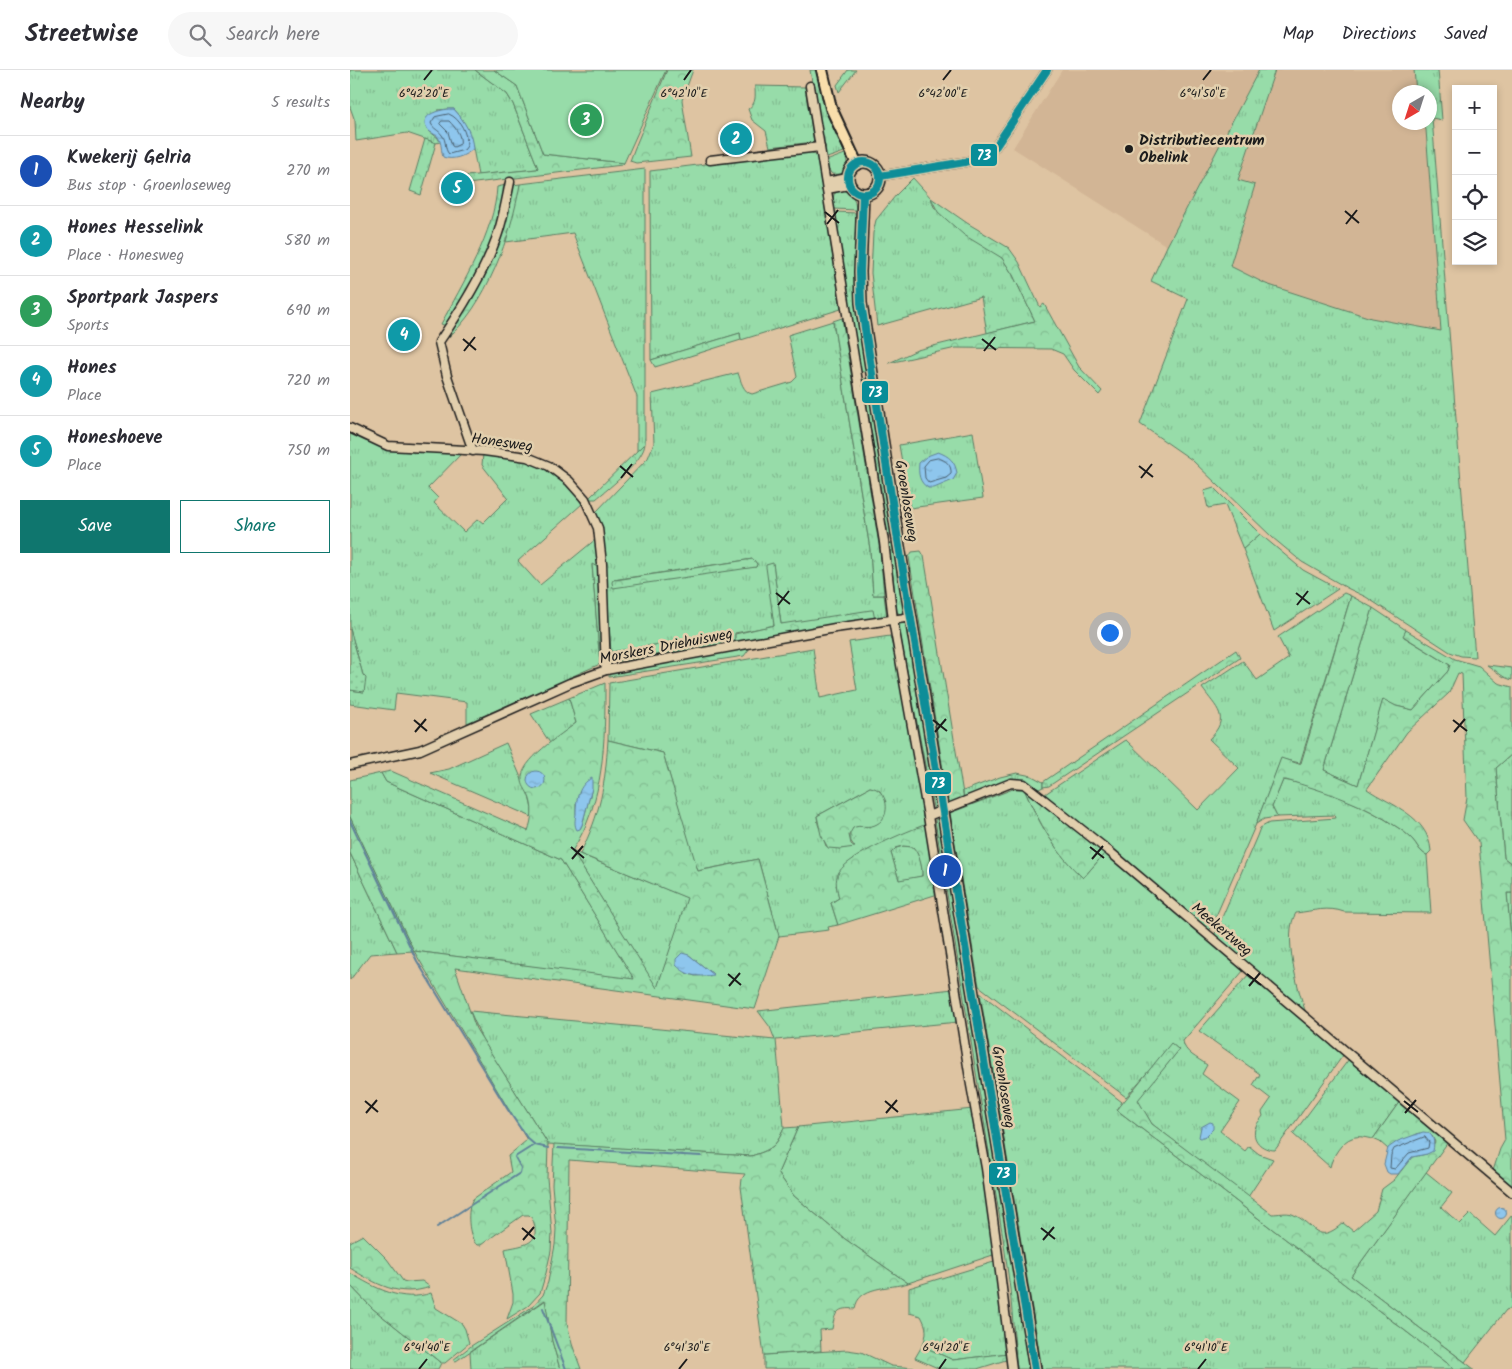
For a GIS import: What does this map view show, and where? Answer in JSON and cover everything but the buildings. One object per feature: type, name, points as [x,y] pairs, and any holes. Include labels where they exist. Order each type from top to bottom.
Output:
[{"type":"main road","points":[[822,70],[831,108],[857,164]]},
{"type":"main road","points":[[870,163],[876,168],[880,176],[878,187],[871,193],[864,195],[855,192],[848,181],[852,168],[857,164],[870,163]]},
{"type":"main road","name":"Groenloseweg","points":[[864,195],[860,272],[861,303],[898,540],[1035,1369]]},
{"type":"street","points":[[880,176],[980,158],[996,146],[1047,70]]},
{"type":"street","name":"Groenloseweg","points":[[810,86],[884,542],[893,620],[928,816],[986,1168],[1012,1369]]},
{"type":"street","points":[[710,160],[820,147]]},
{"type":"street","points":[[826,185],[848,181]]},
{"type":"street","points":[[473,451],[447,376],[439,342],[459,312],[487,261],[497,238],[510,182]]},
{"type":"street","name":"Honesweg","points":[[350,428],[388,446],[520,455],[540,462],[569,481],[584,499],[598,528],[601,546],[606,670]]},
{"type":"street","name":"Morskers Driehuisweg","points":[[350,765],[420,750],[570,683],[606,670],[835,628],[912,617]]},
{"type":"street","name":"Meekertweg","points":[[944,810],[1011,783],[1024,784],[1110,852],[1512,1192]]},
{"type":"street","points":[[928,816],[944,810]]},
{"type":"shaded area","name":"Distributiecentrum Obelink","points":[[1062,70],[1259,70],[1167,246],[1013,148]]},
{"type":"shaded area","points":[[1275,70],[1414,70],[1415,85],[1392,85],[1392,130],[1426,130],[1441,331],[1371,318],[1266,284],[1230,266],[1255,185],[1238,180]]},
{"type":"green space","points":[[350,70],[475,70],[507,94],[513,104],[538,168],[478,175],[468,132],[465,124],[454,109],[438,110],[429,131],[440,142],[436,143],[407,133],[356,141],[355,121],[350,107]]},
{"type":"green space","points":[[475,70],[494,70],[517,86],[543,154],[624,163],[622,165],[467,184],[466,176],[538,168],[513,104],[507,94]]},
{"type":"green space","points":[[494,70],[666,70],[624,163],[543,154],[517,86]]},
{"type":"green space","points":[[667,70],[693,70],[682,100],[691,157],[636,163],[630,161],[634,150]]},
{"type":"green space","points":[[810,70],[818,70],[827,110],[844,152],[827,158],[825,157]]},
{"type":"green space","points":[[848,70],[856,70],[839,92],[837,85]]},
{"type":"green space","points":[[1259,70],[1275,70],[1238,180],[1255,185],[1230,266],[1266,284],[1371,318],[1441,331],[1426,130],[1433,130],[1475,657],[1461,656],[1450,652],[1366,597],[1302,562],[1273,538],[1192,460],[1140,424],[1188,299],[1151,281],[1167,246]]},
{"type":"green space","points":[[1414,70],[1438,70],[1442,120],[1437,119],[1437,85],[1415,85]]},
{"type":"green space","points":[[755,86],[805,87],[814,142],[770,147],[766,131],[752,120],[748,109],[754,102]]},
{"type":"green space","points":[[425,139],[436,143],[421,195],[410,191]]},
{"type":"green space","points":[[809,151],[817,156],[841,309],[741,340],[740,333],[651,360],[650,171]]},
{"type":"green space","points":[[845,154],[846,170],[841,174],[832,174],[828,169],[826,161]]},
{"type":"green space","points":[[645,169],[645,443],[637,451],[637,397],[573,233],[506,242],[520,184]]},
{"type":"green space","points":[[913,178],[931,198],[934,207],[1002,258],[1013,275],[1035,321],[987,333],[981,297],[877,326],[871,273],[873,233],[876,220],[896,195]]},
{"type":"green space","points":[[520,184],[511,225],[504,246],[485,289],[460,326],[445,340],[469,302],[513,185]]},
{"type":"green space","points":[[506,185],[497,223],[476,276],[446,326],[441,324],[484,239],[495,204],[497,187]]},
{"type":"green space","points":[[842,189],[853,196],[856,210],[834,209],[834,194]]},
{"type":"green space","points":[[931,198],[967,223],[1009,248],[1019,262],[1040,307],[1044,304],[1079,367],[1102,391],[1099,395],[1074,370],[1063,354],[1051,349],[956,348],[889,363],[917,350],[1035,321],[1013,275],[1002,258],[964,235],[938,212]]},
{"type":"green space","points":[[836,212],[856,213],[856,284],[867,373],[860,371],[834,214]]},
{"type":"green space","points":[[842,318],[880,551],[884,595],[873,595],[870,549],[833,321]]},
{"type":"green space","points":[[833,321],[870,549],[873,595],[884,595],[887,618],[781,624],[773,564],[774,625],[735,633],[735,642],[731,643],[729,633],[611,652],[602,536],[595,513],[648,458],[654,443],[652,394],[738,373],[744,389],[752,394],[792,382],[797,377],[788,335]],"holes":[[[753,559],[757,564],[756,567],[613,580]]]},
{"type":"green space","points":[[740,333],[741,340],[655,367],[651,360]]},
{"type":"green space","points":[[868,376],[895,534],[888,535],[863,380]]},
{"type":"green space","points":[[973,432],[983,498],[910,508],[899,445]]},
{"type":"green space","points":[[350,434],[365,441],[389,448],[462,453],[428,488],[438,498],[434,503],[464,532],[478,519],[483,523],[508,498],[482,465],[483,454],[513,458],[539,466],[562,481],[582,504],[518,561],[540,585],[596,539],[599,568],[592,565],[600,664],[467,723],[467,702],[396,693],[394,710],[350,704],[350,690],[364,692],[363,675],[350,629]]},
{"type":"green space","points":[[645,443],[639,457],[617,481],[596,499],[588,499]]},
{"type":"green space","points":[[1214,488],[1260,534],[1243,549],[1225,505],[1208,508],[1204,491]]},
{"type":"green space","points":[[1260,534],[1303,570],[1338,589],[1274,631],[1243,549]]},
{"type":"green space","points":[[896,542],[905,614],[897,612],[889,544]]},
{"type":"green space","points":[[921,551],[924,556],[964,800],[949,807],[909,557],[912,552]]},
{"type":"green space","points":[[753,559],[757,564],[756,567],[613,588],[613,580]]},
{"type":"green space","points":[[773,563],[781,624],[871,610],[873,610],[875,620],[735,642],[735,634],[774,625],[766,567],[766,565]]},
{"type":"green space","points":[[592,564],[599,568],[606,662],[600,664]]},
{"type":"green space","points":[[1344,593],[1351,596],[1300,763],[1281,759],[1256,824],[1209,932],[1045,794],[1126,740],[1198,810],[1239,768],[1209,739],[1216,731],[1220,719],[1217,708],[1202,688],[1243,661],[1257,680],[1289,658],[1278,637]]},
{"type":"green space","points":[[1351,596],[1373,608],[1324,770],[1358,785],[1383,699],[1396,706],[1413,710],[1448,671],[1450,665],[1403,636],[1406,630],[1455,659],[1479,666],[1498,683],[1512,687],[1512,754],[1496,768],[1504,858],[1512,864],[1512,893],[1507,893],[1512,951],[1512,1187],[1493,1171],[1505,1140],[1479,843],[1463,820],[1467,798],[1462,674],[1458,673],[1449,693],[1407,732],[1367,789],[1416,820],[1428,839],[1431,851],[1427,855],[1422,852],[1405,832],[1358,805],[1286,780],[1283,780],[1272,807],[1277,817],[1264,819],[1256,824],[1281,758],[1301,763]]},
{"type":"green space","points":[[1373,608],[1406,630],[1404,637],[1450,665],[1448,671],[1413,710],[1396,706],[1383,700],[1358,785],[1324,770]]},
{"type":"green space","points":[[909,622],[942,810],[934,812],[898,623]]},
{"type":"green space","points":[[350,629],[363,675],[366,678],[364,692],[350,690]]},
{"type":"green space","points":[[729,633],[731,643],[612,662],[611,652]]},
{"type":"green space","points":[[890,636],[927,824],[836,885],[839,898],[831,903],[838,925],[828,927],[829,930],[779,936],[758,859],[697,871],[663,753],[608,740],[609,683],[813,648],[820,698],[857,690],[849,642]],"holes":[[[870,787],[880,791],[886,802],[870,826],[854,826],[850,831],[850,840],[854,846],[840,849],[826,846],[817,816]]]},
{"type":"green space","points":[[750,648],[744,656],[609,677],[609,672]]},
{"type":"green space","points":[[1236,650],[1240,658],[1049,786],[1043,787],[1043,782]]},
{"type":"green space","points":[[1487,665],[1512,668],[1512,680],[1504,677]]},
{"type":"green space","points":[[605,683],[603,748],[597,791],[583,832],[572,851],[657,988],[687,898],[580,854],[593,825],[601,798],[608,740],[663,753],[698,871],[758,859],[779,936],[755,1009],[455,968],[476,1029],[548,1144],[547,1178],[552,1233],[551,1251],[546,1273],[540,1293],[528,1306],[507,1319],[513,1302],[513,1294],[505,1249],[525,1244],[533,1239],[535,1235],[534,1222],[529,1215],[523,1215],[481,1245],[477,1245],[470,1230],[469,1209],[473,1199],[511,1172],[508,1156],[527,1140],[414,951],[634,979],[561,860],[386,782],[381,773],[391,771],[528,831],[532,808],[522,782],[523,773],[527,765],[543,748],[576,723],[569,698]],"holes":[[[592,788],[582,825],[580,829],[576,804]],[[689,955],[713,974],[695,976],[686,973]]]},
{"type":"green space","points":[[569,698],[576,723],[550,743],[531,714]]},
{"type":"green space","points":[[506,743],[529,796],[532,817],[430,773],[449,769]]},
{"type":"green space","points":[[1512,754],[1512,864],[1504,858],[1496,768]]},
{"type":"green space","points":[[381,773],[386,782],[561,860],[635,980],[414,951],[350,817],[350,780]]},
{"type":"green space","points":[[1017,773],[1032,776],[1043,782],[1043,787],[1039,789],[1024,782],[964,800],[963,791],[1000,777]]},
{"type":"green space","points":[[1283,780],[1326,792],[1372,812],[1405,832],[1422,852],[1427,855],[1431,913],[1344,912],[1326,909],[1296,913],[1292,922],[1291,948],[1299,991],[1306,1013],[1214,936],[1260,828],[1269,823],[1336,818],[1335,815],[1277,817],[1272,807]]},
{"type":"green space","points":[[870,787],[881,792],[884,797],[886,809],[882,820],[874,825],[853,828],[849,835],[851,844],[855,847],[828,848],[821,835],[817,816]]},
{"type":"green space","points":[[1013,789],[1024,789],[1035,813],[1056,848],[1083,878],[1105,853],[1244,970],[1183,1041],[1186,1049],[1192,1055],[1207,1065],[1202,1074],[1240,1102],[1220,1131],[1245,1151],[1249,1146],[1259,1154],[1273,1159],[1248,1197],[1152,1124],[1137,1100],[1179,1050],[1172,1044],[1126,1097],[979,986],[950,813]]},
{"type":"green space","points":[[1024,789],[1069,822],[1105,853],[1083,878],[1056,848]]},
{"type":"green space","points":[[943,816],[1032,1369],[1017,1369],[1004,1244],[935,820]]},
{"type":"green space","points":[[350,817],[414,951],[397,952],[350,853]]},
{"type":"green space","points":[[927,824],[938,894],[838,925],[831,903],[839,898],[836,882],[837,875],[845,865],[866,851]],"holes":[[[903,846],[913,847],[920,861],[922,876],[899,880],[891,853],[896,848]]]},
{"type":"green space","points":[[903,846],[913,847],[917,853],[922,876],[899,880],[891,853],[896,848]]},
{"type":"green space","points":[[572,851],[688,898],[657,989]]},
{"type":"green space","points":[[350,853],[397,952],[370,954],[350,980]]},
{"type":"green space","points":[[1507,893],[1512,893],[1512,951]]},
{"type":"green space","points":[[1249,974],[1344,1054],[1275,1150],[1262,1146],[1258,1143],[1255,1136],[1256,1126],[1263,1116],[1262,1112],[1271,1099],[1253,1085],[1260,1074],[1199,1031]]},
{"type":"green space","points":[[953,989],[958,1022],[776,1040],[784,1127],[779,1139],[772,1147],[751,1156],[548,1144],[482,1039],[470,1011],[775,1040],[770,1027],[758,1011]]},
{"type":"green space","points":[[980,993],[1122,1102],[1117,1110],[1455,1369],[1042,1369]]},
{"type":"green space","points":[[1171,1043],[1179,1050],[1138,1100],[1152,1124],[1272,1214],[1292,1214],[1321,1233],[1334,1230],[1343,1223],[1353,1231],[1376,1211],[1382,1189],[1394,1180],[1412,1157],[1427,1154],[1435,1142],[1432,1136],[1419,1133],[1388,1149],[1373,1139],[1400,1101],[1448,1142],[1351,1276],[1474,1369],[1455,1369],[1117,1110]]},
{"type":"green space","points":[[1349,1059],[1400,1101],[1373,1139],[1357,1137],[1348,1140],[1338,1150],[1330,1167],[1293,1134]]},
{"type":"green space","points":[[973,1109],[996,1254],[908,1283],[845,1239],[794,1196],[778,1173],[798,1127]]},
{"type":"green space","points":[[798,1127],[778,1173],[794,1196],[845,1239],[908,1283],[868,1292],[857,1301],[855,1309],[844,1309],[838,1312],[834,1318],[832,1329],[820,1330],[821,1351],[764,1355],[741,1187],[745,1174],[569,1160],[567,1323],[581,1369],[560,1369],[552,1341],[545,1300],[456,1361],[453,1360],[471,1346],[532,1307],[543,1295],[548,1282],[555,1245],[556,1229],[552,1185],[554,1144],[751,1156],[772,1147],[784,1128]]},
{"type":"green space","points":[[1426,1172],[1452,1193],[1441,1207],[1460,1224],[1470,1214],[1495,1236],[1512,1215],[1512,1308],[1506,1310],[1465,1362],[1351,1276]]},
{"type":"green space","points":[[363,1235],[387,1259],[403,1281],[422,1281],[430,1287],[408,1291],[388,1288],[350,1268],[350,1242]]},
{"type":"green space","points":[[997,1261],[1008,1353],[953,1360],[922,1346],[926,1327],[921,1316],[909,1313],[909,1288]]},
{"type":"green space","points":[[350,1273],[379,1289],[399,1295],[420,1296],[431,1293],[436,1308],[462,1324],[469,1343],[445,1363],[441,1363],[372,1308],[350,1285]]},
{"type":"green space","points":[[350,1285],[372,1308],[441,1363],[438,1369],[350,1369]]},
{"type":"green space","points":[[546,1300],[552,1341],[560,1369],[471,1369],[470,1352]]},
{"type":"green space","points":[[922,1346],[953,1360],[1008,1353],[1009,1359],[977,1369],[940,1369],[915,1358]]},
{"type":"green space","points":[[847,1350],[861,1352],[891,1366],[929,1369],[764,1369],[764,1355]]},
{"type":"water","points":[[454,109],[465,123],[473,149],[463,156],[455,158],[443,157],[438,137],[428,130],[425,125],[427,117],[431,114]]},
{"type":"water","points":[[938,452],[951,460],[955,465],[957,473],[953,480],[934,488],[928,488],[920,477],[919,463],[927,456]]},
{"type":"water","points":[[536,771],[542,774],[545,780],[542,786],[536,789],[530,786],[527,780],[530,774]]},
{"type":"water","points":[[592,778],[592,788],[582,825],[577,830],[575,820],[579,793],[587,781]]},
{"type":"water","points":[[682,953],[689,955],[714,975],[694,975],[680,969],[676,965],[676,959]]},
{"type":"water","points":[[1210,1122],[1213,1123],[1213,1129],[1206,1136],[1200,1138],[1201,1127]]},
{"type":"water","points":[[1427,1132],[1432,1136],[1433,1151],[1412,1157],[1398,1174],[1387,1172],[1384,1164],[1388,1148],[1398,1141]]},
{"type":"water","points":[[1501,1207],[1507,1213],[1501,1219],[1495,1213]]},
{"type":"waterway","points":[[350,821],[417,961],[527,1138],[535,1145],[548,1148]]},
{"type":"waterway","points":[[437,1227],[520,1173],[521,1168],[515,1157],[534,1145]]},
{"type":"waterway","points":[[558,1148],[701,1156]]},
{"type":"waterway","points":[[543,1308],[566,1369]]},
{"type":"transit line","name":"73","points":[[880,176],[980,158],[996,146],[1047,70]]},
{"type":"transit line","name":"73","points":[[864,162],[870,163],[875,167],[879,172],[880,178],[879,184],[875,189],[870,193],[864,194],[858,193],[853,189],[849,184],[848,178],[849,172],[853,167],[858,163],[864,162]]},
{"type":"transit line","name":"73","points":[[863,195],[860,272],[861,303],[898,540],[1035,1369]]},
{"type":"place","name":"Sportpark Jaspers","points":[[586,120]]},
{"type":"place","name":"Hones Hesselink","points":[[736,139]]},
{"type":"place","name":"Distributiecentrum Obelink","points":[[1129,149]]},
{"type":"place","name":"Honeshoeve","points":[[457,188]]},
{"type":"place","name":"Hones","points":[[404,335]]},
{"type":"place","name":"Kwekerij Gelria","points":[[945,871]]}]
